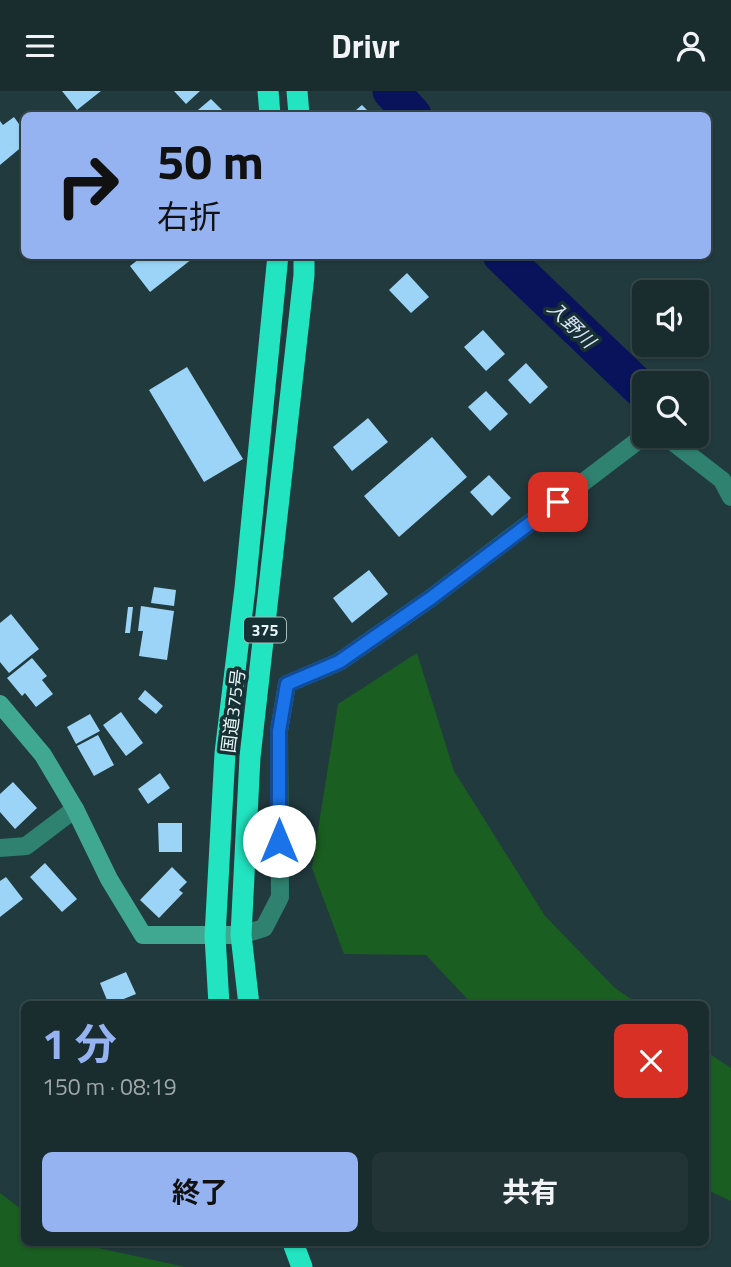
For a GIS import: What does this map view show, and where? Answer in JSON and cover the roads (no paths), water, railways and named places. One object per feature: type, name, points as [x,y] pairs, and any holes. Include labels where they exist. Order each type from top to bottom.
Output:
[{"type":"highway","points":[[268,91],[270,112]]},
{"type":"highway","points":[[297,91],[299,112]]},
{"type":"highway","name":"国道375号","points":[[219,1001],[215,936],[225,753],[245,587],[278,259]]},
{"type":"highway","name":"国道375号","points":[[249,1001],[241,935],[250,757],[303,288],[304,259]]},
{"type":"highway","points":[[294,1246],[302,1267]]},
{"type":"street","points":[[0,704],[43,755],[75,809],[109,879],[143,935],[241,935],[264,929],[280,897],[279,731],[287,684],[339,662],[421,605],[632,445]]},
{"type":"street","points":[[680,448],[722,480],[731,497]]},
{"type":"street","points":[[0,848],[26,846],[75,809]]},
{"type":"waterway","name":"入野川","points":[[391,91],[410,112]]},
{"type":"waterway","name":"入野川","points":[[505,259],[632,381]]}]
